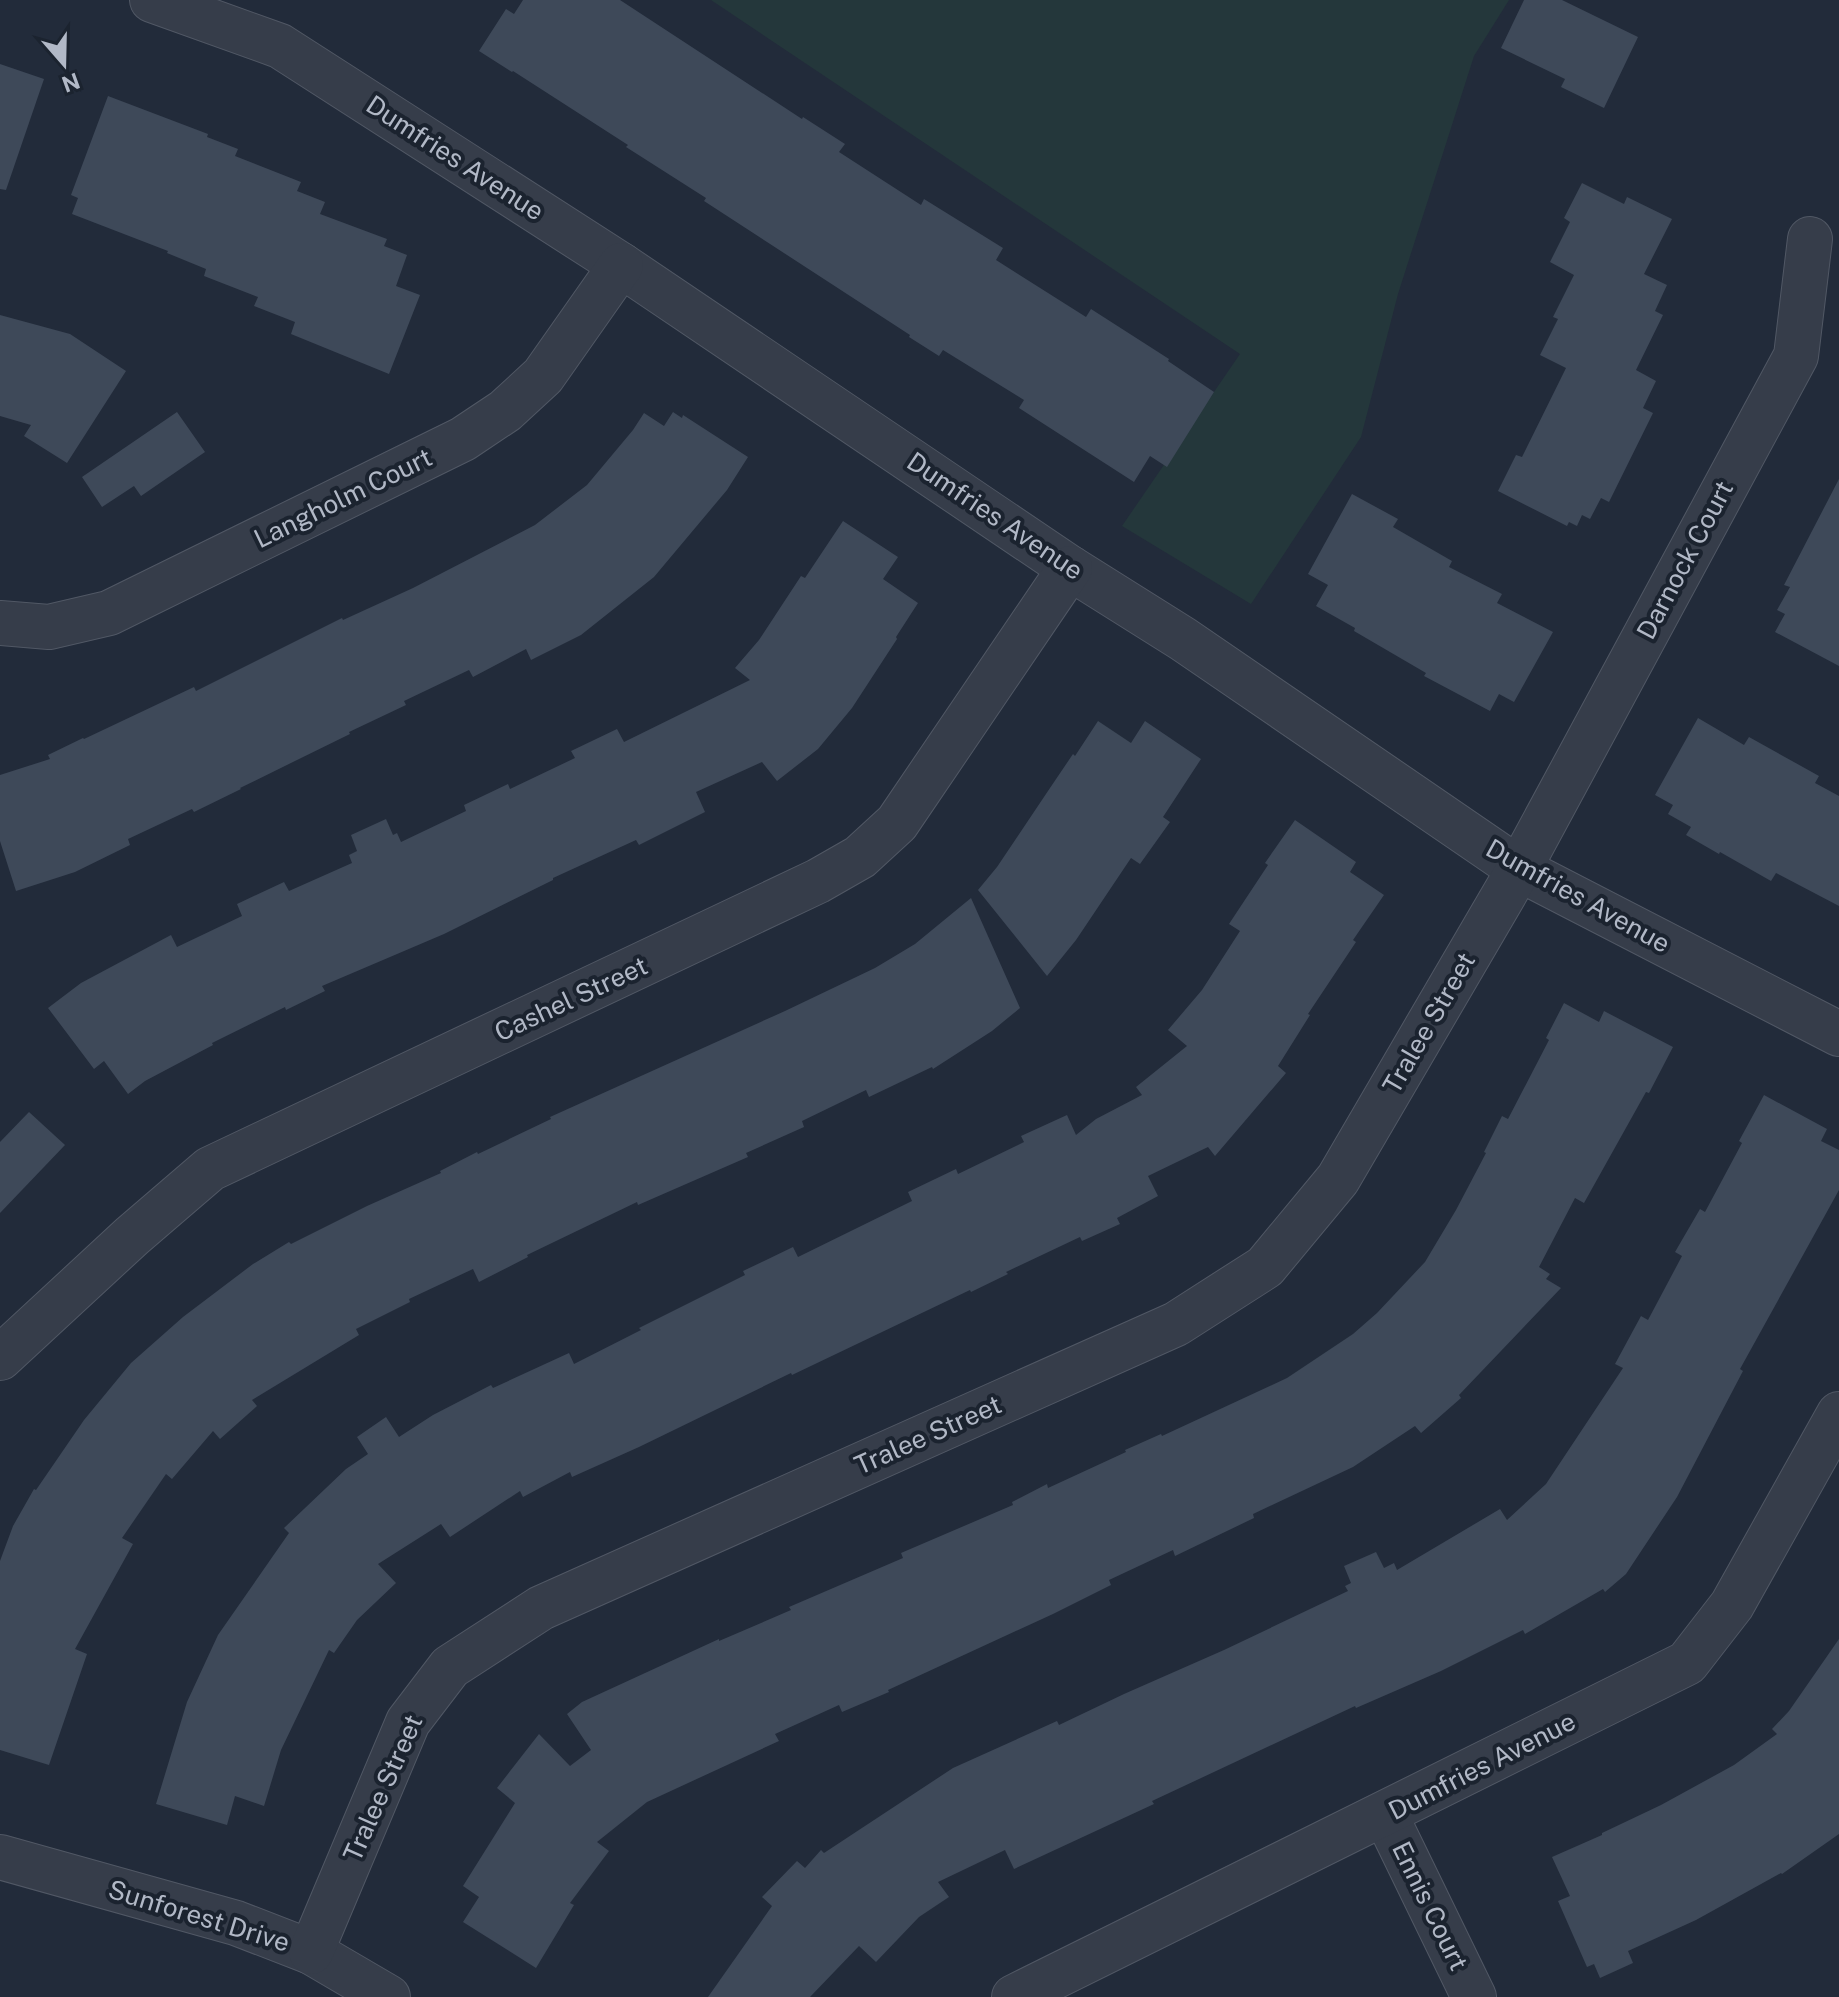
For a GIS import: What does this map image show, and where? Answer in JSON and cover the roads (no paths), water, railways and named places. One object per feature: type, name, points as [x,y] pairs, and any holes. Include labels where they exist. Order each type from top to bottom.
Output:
[{"type":"street","name":"Dumfries Avenue","points":[[152,0],[280,46],[621,265],[1070,568],[1183,639],[1519,869],[1839,1034]]},
{"type":"street","name":"Darnock Court","points":[[1519,869],[1796,356],[1810,239]]},
{"type":"street","name":"Langholm Court","points":[[0,623],[49,627],[109,613],[463,439],[505,411],[543,376],[621,265]]},
{"type":"street","name":"Cashel Street","points":[[0,1358],[210,1169],[818,881],[860,857],[897,823],[1070,568]]},
{"type":"street","name":"Tralee Street","points":[[311,1952],[408,1722],[450,1667],[541,1608],[1176,1324],[1265,1267],[1338,1179],[1519,869]]},
{"type":"street","name":"Dumfries Avenue","points":[[1014,1997],[1687,1663],[1732,1605],[1839,1414]]},
{"type":"street","name":"Ennis Court","points":[[1385,1814],[1474,1997]]},
{"type":"street","name":"Sunforest Drive","points":[[0,1857],[236,1923],[311,1952],[388,1997]]}]
